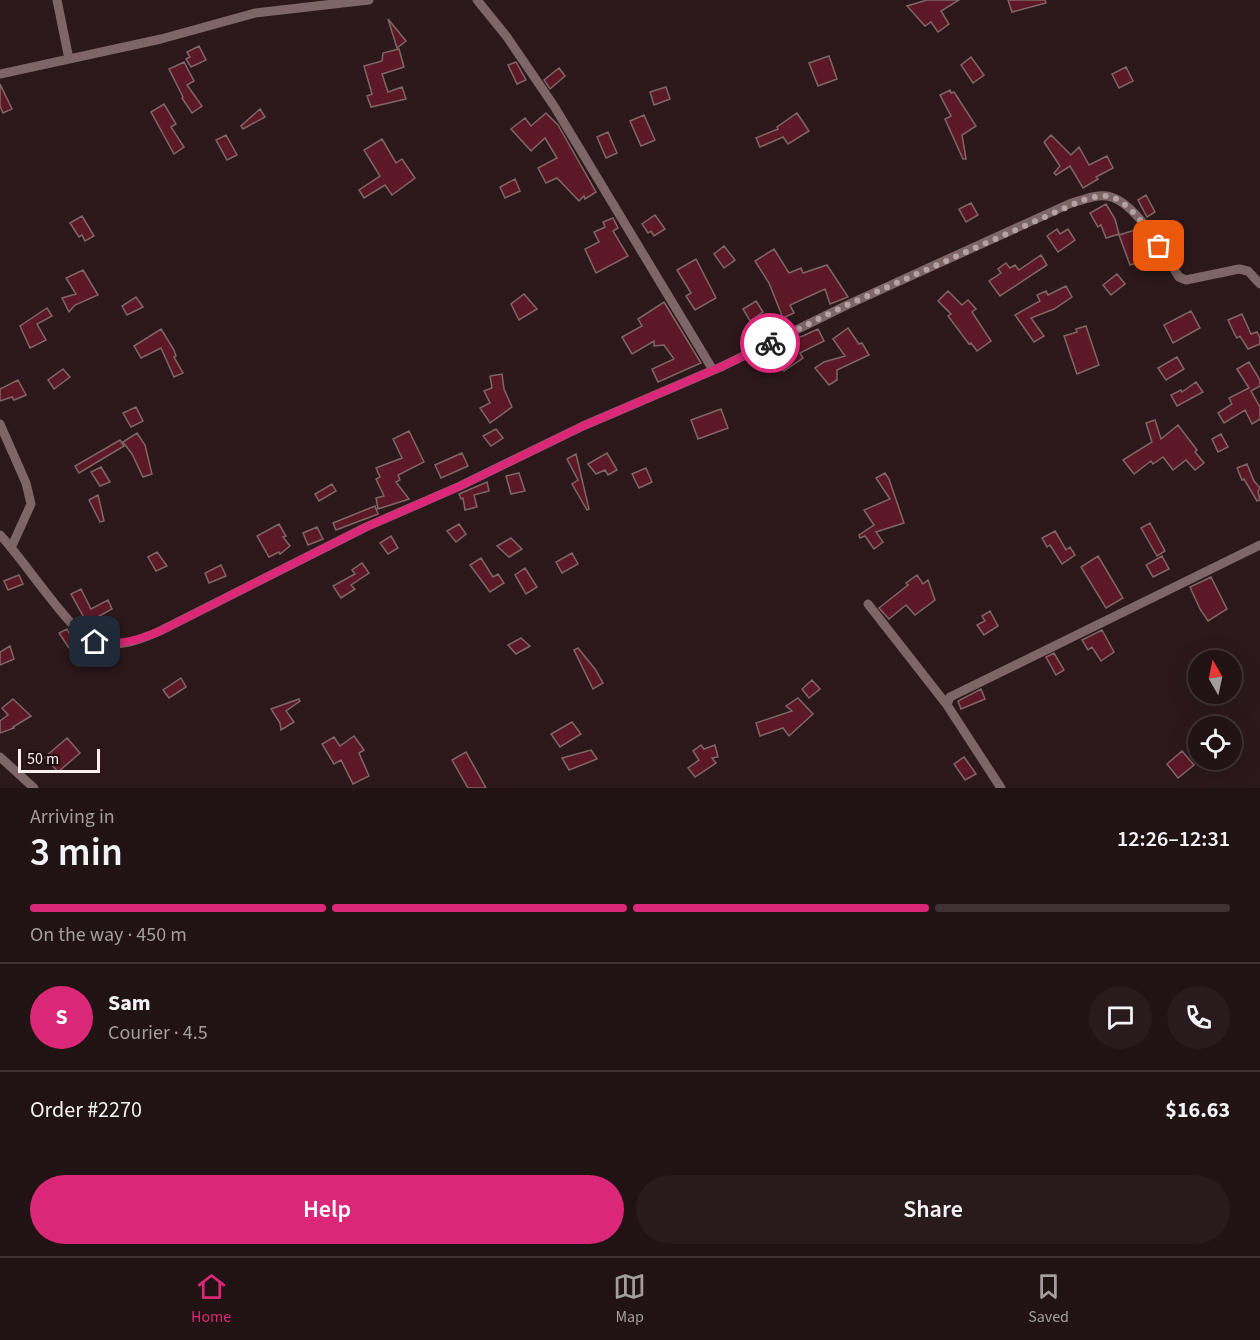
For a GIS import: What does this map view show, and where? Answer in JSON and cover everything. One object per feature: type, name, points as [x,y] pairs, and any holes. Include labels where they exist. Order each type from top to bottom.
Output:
[{"type":"street","points":[[57,0],[69,58]]},
{"type":"street","points":[[0,74],[161,39],[255,13],[369,0]]},
{"type":"street","points":[[477,0],[507,37],[554,106],[713,370]]},
{"type":"street","points":[[0,535],[87,638],[109,644],[141,639],[198,614],[366,527],[460,486],[583,426],[713,370],[847,305],[1069,204],[1098,196],[1112,197],[1125,206],[1149,231],[1179,277],[1186,280],[1239,269],[1248,272],[1260,284]]},
{"type":"street","points":[[0,424],[26,483],[31,504],[11,548]]},
{"type":"street","points":[[947,705],[950,697],[956,693],[1260,545]]},
{"type":"street","points":[[868,604],[947,705],[1001,788]]},
{"type":"street","points":[[0,758],[34,788]]},
{"type":"building","points":[[927,0],[959,0],[941,11],[949,24],[938,32],[931,22],[925,26],[907,6]]},
{"type":"building","points":[[1008,0],[1045,0],[1046,3],[1012,12]]},
{"type":"building","points":[[388,19],[406,41],[397,48]]},
{"type":"building","points":[[199,46],[206,60],[191,67],[186,59],[190,57],[187,52]]},
{"type":"building","points":[[399,49],[404,67],[382,74],[388,92],[402,87],[406,99],[371,107],[367,96],[372,94],[364,66],[382,61],[383,53]]},
{"type":"building","points":[[829,56],[837,79],[818,86],[809,63]]},
{"type":"building","points":[[971,57],[984,75],[973,83],[961,65]]},
{"type":"building","points":[[184,62],[194,81],[187,85],[202,106],[192,113],[182,98],[169,69]]},
{"type":"building","points":[[516,62],[526,80],[517,84],[508,65]]},
{"type":"building","points":[[1126,67],[1133,81],[1119,88],[1112,74]]},
{"type":"building","points":[[559,68],[565,76],[550,89],[544,80]]},
{"type":"building","points":[[0,84],[12,109],[3,113],[0,106]]},
{"type":"building","points":[[666,87],[670,99],[654,105],[650,92]]},
{"type":"building","points":[[950,90],[951,93],[954,92],[976,126],[962,135],[966,159],[963,159],[945,119],[951,116],[940,95]]},
{"type":"building","points":[[164,104],[176,124],[171,127],[184,147],[174,154],[151,112]]},
{"type":"building","points":[[260,109],[265,117],[243,129],[241,126]]},
{"type":"building","points":[[546,113],[558,125],[596,192],[585,199],[584,196],[579,201],[557,178],[546,183],[538,168],[557,158],[545,138],[531,151],[511,129],[525,118],[531,126]]},
{"type":"building","points":[[797,113],[809,131],[788,144],[783,137],[760,147],[756,138],[778,129],[777,127]]},
{"type":"building","points":[[644,115],[655,140],[641,146],[630,121]]},
{"type":"building","points":[[608,132],[617,153],[606,158],[597,137]]},
{"type":"building","points":[[226,135],[237,155],[227,160],[216,140]]},
{"type":"building","points":[[1051,135],[1071,155],[1079,147],[1089,165],[1107,156],[1113,168],[1096,177],[1098,179],[1083,188],[1070,166],[1056,175],[1054,173],[1060,166],[1044,142]]},
{"type":"building","points":[[382,139],[396,163],[402,159],[415,178],[392,195],[385,185],[364,198],[359,190],[380,176],[364,150]]},
{"type":"building","points":[[515,179],[520,191],[505,198],[500,187]]},
{"type":"building","points":[[1146,195],[1155,212],[1147,217],[1138,200]]},
{"type":"building","points":[[971,203],[978,215],[966,222],[959,209]]},
{"type":"building","points":[[1106,204],[1115,219],[1119,234],[1106,238],[1101,225],[1098,227],[1090,213]]},
{"type":"building","points":[[655,215],[665,229],[654,236],[651,231],[648,233],[642,224]]},
{"type":"building","points":[[82,216],[94,236],[85,241],[82,235],[79,237],[70,223]]},
{"type":"building","points":[[613,218],[618,228],[613,231],[628,256],[596,273],[585,249],[599,242],[594,232],[605,227],[603,222]]},
{"type":"building","points":[[1057,229],[1060,234],[1068,229],[1075,240],[1058,252],[1047,236]]},
{"type":"building","points":[[1135,230],[1145,260],[1130,265],[1119,235]]},
{"type":"building","points":[[724,246],[735,260],[724,268],[714,254]]},
{"type":"building","points":[[774,249],[789,273],[801,268],[803,273],[827,265],[848,297],[830,304],[825,289],[790,305],[794,313],[783,318],[769,283],[755,261]]},
{"type":"building","points":[[1041,255],[1047,265],[1000,296],[989,281],[1001,273],[998,269],[1006,263],[1010,268],[1015,265],[1019,270]]},
{"type":"building","points":[[696,259],[716,298],[695,310],[686,296],[691,293],[677,270]]},
{"type":"building","points":[[83,270],[98,295],[75,305],[69,312],[62,298],[76,294],[66,278]]},
{"type":"building","points":[[1117,274],[1125,284],[1111,295],[1103,285]]},
{"type":"building","points":[[1066,286],[1072,297],[1054,309],[1031,318],[1044,336],[1034,342],[1015,315],[1040,301],[1037,295],[1046,291],[1048,295]]},
{"type":"building","points":[[948,291],[962,305],[968,300],[976,309],[972,312],[991,341],[977,351],[948,316],[951,314],[938,301]]},
{"type":"building","points":[[524,294],[537,309],[519,320],[511,304]]},
{"type":"building","points":[[136,297],[143,307],[127,315],[122,306]]},
{"type":"building","points":[[756,301],[763,312],[750,321],[743,309]]},
{"type":"building","points":[[664,302],[701,363],[658,382],[652,369],[674,359],[664,345],[654,346],[654,341],[632,354],[622,337],[642,326],[638,319]]},
{"type":"building","points":[[47,308],[52,316],[37,324],[46,340],[30,348],[20,326]]},
{"type":"building","points":[[1191,311],[1200,328],[1173,343],[1164,325]]},
{"type":"building","points":[[1242,314],[1251,334],[1257,332],[1260,338],[1260,344],[1248,349],[1240,336],[1237,338],[1228,320]]},
{"type":"building","points":[[1086,326],[1099,365],[1077,374],[1064,336]]},
{"type":"building","points":[[848,328],[859,344],[862,343],[869,355],[837,370],[837,380],[829,385],[815,368],[824,362],[845,356],[833,339]]},
{"type":"building","points":[[161,329],[174,350],[176,356],[174,357],[183,373],[174,377],[161,348],[141,358],[134,346]]},
{"type":"building","points":[[818,329],[824,341],[800,353],[803,358],[784,371],[778,364],[780,362],[774,349]]},
{"type":"building","points":[[1177,357],[1184,369],[1166,380],[1158,368]]},
{"type":"building","points":[[1249,362],[1260,380],[1260,386],[1251,391],[1260,407],[1260,419],[1252,424],[1245,410],[1224,423],[1218,413],[1232,404],[1229,398],[1249,388],[1237,369]]},
{"type":"building","points":[[63,369],[70,377],[54,389],[48,380]]},
{"type":"building","points":[[502,374],[504,389],[512,407],[490,423],[480,408],[490,403],[484,391],[492,388],[490,376]]},
{"type":"building","points":[[18,380],[26,395],[14,400],[12,397],[0,401],[0,389]]},
{"type":"building","points":[[1196,382],[1203,392],[1177,406],[1171,395],[1181,390],[1182,392]]},
{"type":"building","points":[[136,407],[143,421],[131,427],[123,413]]},
{"type":"building","points":[[721,409],[728,428],[698,439],[691,420]]},
{"type":"building","points":[[1155,420],[1161,439],[1178,425],[1204,463],[1195,470],[1186,460],[1173,470],[1163,457],[1153,464],[1151,461],[1134,474],[1123,460],[1152,442],[1146,423]]},
{"type":"building","points":[[496,429],[503,438],[491,446],[483,436]]},
{"type":"building","points":[[409,431],[424,462],[398,475],[400,480],[396,482],[409,499],[378,509],[376,498],[384,496],[376,479],[380,477],[376,468],[402,458],[393,439]]},
{"type":"building","points":[[137,433],[145,445],[152,474],[143,477],[132,454],[123,442]]},
{"type":"building","points":[[1221,434],[1228,447],[1218,452],[1212,439]]},
{"type":"building","points":[[120,440],[124,446],[79,473],[75,466]]},
{"type":"building","points":[[462,453],[468,466],[441,478],[435,465]]},
{"type":"building","points":[[607,453],[617,470],[608,475],[605,470],[596,474],[588,464]]},
{"type":"building","points":[[576,454],[589,509],[587,510],[572,484],[578,480],[567,459]]},
{"type":"building","points":[[1247,464],[1254,481],[1260,488],[1258,491],[1260,500],[1257,501],[1244,479],[1242,480],[1237,468]]},
{"type":"building","points":[[101,467],[110,482],[100,486],[91,472]]},
{"type":"building","points":[[646,468],[652,482],[639,488],[632,474]]},
{"type":"building","points":[[519,473],[525,491],[511,494],[506,476]]},
{"type":"building","points":[[885,473],[904,523],[876,532],[883,542],[874,549],[865,536],[860,538],[859,535],[874,525],[864,510],[890,499],[876,478]]},
{"type":"building","points":[[487,482],[489,491],[474,495],[477,507],[465,510],[463,498],[461,499],[459,494]]},
{"type":"building","points":[[332,484],[336,491],[319,501],[315,494]]},
{"type":"building","points":[[98,495],[104,521],[100,522],[89,500]]},
{"type":"building","points":[[375,506],[378,514],[336,530],[333,523]]},
{"type":"building","points":[[1150,523],[1165,551],[1157,556],[1141,528]]},
{"type":"building","points":[[279,524],[286,536],[283,537],[290,546],[280,554],[279,552],[269,557],[257,536]]},
{"type":"building","points":[[459,524],[466,534],[456,542],[447,531]]},
{"type":"building","points":[[317,527],[323,539],[308,545],[303,533]]},
{"type":"building","points":[[1055,531],[1066,550],[1070,547],[1075,555],[1062,564],[1050,545],[1047,547],[1042,538]]},
{"type":"building","points":[[391,536],[398,548],[388,554],[380,543]]},
{"type":"building","points":[[511,538],[522,549],[509,557],[497,546]]},
{"type":"building","points":[[157,552],[167,566],[156,571],[148,557]]},
{"type":"building","points":[[572,553],[578,564],[562,573],[556,562]]},
{"type":"building","points":[[1098,556],[1123,598],[1106,608],[1081,567]]},
{"type":"building","points":[[1162,556],[1169,569],[1153,577],[1146,565]]},
{"type":"building","points":[[481,558],[493,577],[498,574],[504,583],[490,592],[470,565]]},
{"type":"building","points":[[362,563],[369,573],[351,585],[355,589],[341,598],[333,586],[355,574],[352,570]]},
{"type":"building","points":[[221,565],[226,576],[209,583],[205,573]]},
{"type":"building","points":[[525,568],[537,587],[526,594],[515,575]]},
{"type":"building","points":[[19,575],[23,584],[8,590],[4,581]]},
{"type":"building","points":[[917,575],[923,584],[928,580],[935,600],[915,615],[906,605],[889,619],[879,608]]},
{"type":"building","points":[[1211,577],[1227,609],[1208,621],[1190,587]]},
{"type":"building","points":[[81,589],[91,609],[108,600],[112,609],[87,623],[71,594]]},
{"type":"building","points":[[990,611],[998,626],[984,635],[977,625],[985,621],[982,616]]},
{"type":"building","points":[[67,629],[81,658],[77,660],[59,633]]},
{"type":"building","points":[[1102,630],[1114,652],[1101,661],[1092,647],[1088,650],[1082,640]]},
{"type":"building","points":[[521,638],[530,646],[516,654],[508,645]]},
{"type":"building","points":[[10,646],[14,659],[0,665],[0,652]]},
{"type":"building","points":[[578,648],[603,683],[593,689],[574,650]]},
{"type":"building","points":[[1054,653],[1064,670],[1056,675],[1046,657]]},
{"type":"building","points":[[181,678],[186,687],[169,698],[163,690]]},
{"type":"building","points":[[812,680],[820,689],[809,698],[802,689]]},
{"type":"building","points":[[981,689],[985,699],[961,709],[958,701]]},
{"type":"building","points":[[798,698],[813,714],[789,736],[783,728],[760,736],[756,723],[792,711],[786,706]]},
{"type":"building","points":[[13,699],[31,716],[14,728],[0,733],[0,721],[8,715],[2,708]]},
{"type":"building","points":[[299,699],[300,701],[286,711],[294,722],[281,730],[280,723],[271,709]]},
{"type":"building","points":[[572,722],[581,734],[560,747],[551,734]]},
{"type":"building","points":[[354,736],[364,750],[359,753],[369,776],[353,784],[341,760],[334,764],[322,744],[334,737],[340,746]]},
{"type":"building","points":[[67,738],[80,753],[58,772],[45,757]]},
{"type":"building","points":[[701,745],[704,749],[715,745],[718,757],[712,758],[716,763],[695,777],[688,768],[699,760],[693,751]]},
{"type":"building","points":[[591,750],[597,759],[569,770],[562,758]]},
{"type":"building","points":[[1182,751],[1188,758],[1188,770],[1178,778],[1167,764]]},
{"type":"building","points":[[466,752],[486,788],[468,788],[452,760]]},
{"type":"building","points":[[964,757],[976,774],[965,780],[954,764]]},
{"type":"way so far","points":[[770,343],[847,305],[1069,204],[1098,196],[1112,197],[1125,206],[1149,231],[1159,246]]},
{"type":"route","points":[[95,642],[125,643],[160,631],[198,614],[366,527],[460,486],[583,426],[723,366],[770,343]]}]
